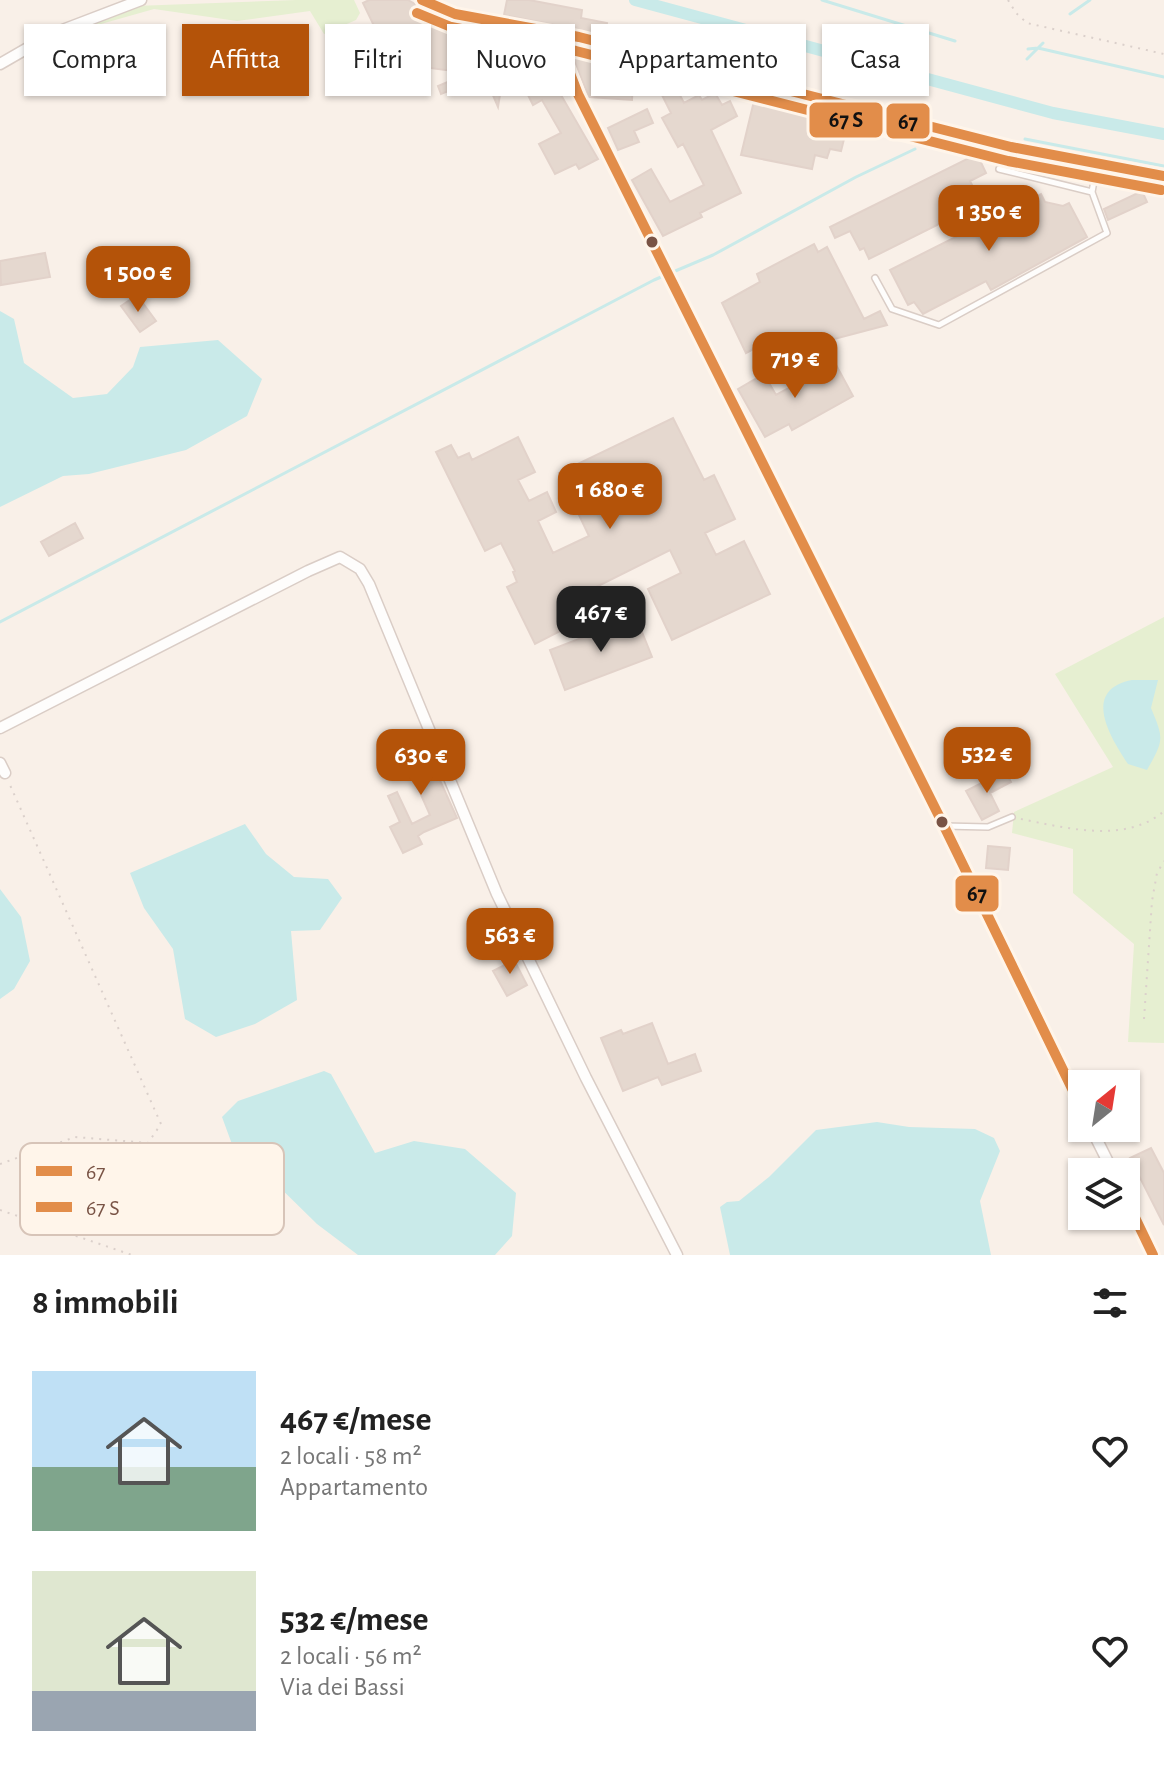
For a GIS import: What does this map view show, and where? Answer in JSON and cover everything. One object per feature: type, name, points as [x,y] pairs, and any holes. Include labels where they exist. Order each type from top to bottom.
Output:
[{"type":"street","points":[[0,64],[52,34],[141,0]]},
{"type":"street","points":[[422,0],[455,14],[510,24]]},
{"type":"street","points":[[575,37],[1011,147],[1164,176]]},
{"type":"street","points":[[575,86],[1068,1080]]},
{"type":"street","points":[[0,728],[308,571],[340,557],[360,569],[369,584],[497,894],[586,1078],[677,1255]]},
{"type":"street","points":[[1140,1228],[1153,1255]]},
{"type":"lane","points":[[875,278],[892,309],[939,325],[1107,233],[1092,192],[1097,164]]},
{"type":"lane","points":[[999,169],[1092,192]]},
{"type":"lane","points":[[944,826],[988,827],[1012,817]]},
{"type":"path","points":[[1008,0],[1027,23],[1164,54]]},
{"type":"path","points":[[2,768],[161,1124],[148,1143],[75,1137],[58,1143]]},
{"type":"path","points":[[1012,817],[1099,831],[1134,827],[1164,811]]},
{"type":"path","points":[[1144,1019],[1152,901],[1157,873],[1164,861]]},
{"type":"path","points":[[0,1164],[20,1157]]},
{"type":"path","points":[[0,1210],[20,1217]]},
{"type":"path","points":[[73,1235],[132,1255]]},
{"type":"green space","points":[[354,0],[360,13],[356,20],[347,24],[325,24],[324,34],[310,11],[237,21],[154,9],[101,24],[93,24],[91,20],[135,6]]},
{"type":"green space","points":[[1164,617],[1164,1043],[1128,1042],[1134,944],[1073,893],[1073,849],[1012,833],[1014,812],[1113,767],[1055,674]]},
{"type":"water","points":[[0,311],[14,319],[24,363],[73,398],[107,394],[133,367],[140,347],[218,340],[262,379],[247,416],[186,450],[89,474],[63,476],[0,507]]},
{"type":"water","points":[[1132,680],[1158,680],[1151,708],[1160,739],[1147,770],[1128,764],[1104,716],[1107,694],[1116,685]]},
{"type":"water","points":[[245,824],[266,854],[294,877],[328,879],[342,898],[320,930],[291,931],[297,1000],[255,1024],[216,1037],[185,1019],[173,949],[144,908],[130,873]]},
{"type":"water","points":[[0,889],[21,917],[30,961],[14,989],[0,999]]},
{"type":"water","points":[[324,1071],[331,1074],[375,1153],[414,1141],[465,1149],[516,1193],[512,1236],[495,1255],[358,1255],[317,1224],[284,1192],[284,1143],[232,1143],[222,1117],[238,1101]]},
{"type":"water","points":[[877,1122],[909,1127],[975,1129],[994,1138],[1000,1151],[980,1201],[991,1255],[730,1255],[720,1207],[727,1202],[739,1201],[769,1177],[816,1130]]},
{"type":"building","points":[[369,0],[408,0],[437,17],[435,22],[449,24],[447,70],[431,68],[431,24],[373,24],[363,3]]},
{"type":"building","points":[[507,0],[529,0],[582,10],[581,18],[607,23],[591,24],[591,32],[575,29],[575,24],[549,24],[504,15]]},
{"type":"building","points":[[575,45],[591,49],[591,96],[632,96],[632,100],[589,97],[575,63]]},
{"type":"building","points":[[447,82],[447,92],[441,94],[438,86]]},
{"type":"building","points":[[528,96],[562,96],[598,159],[579,169],[576,164],[555,174],[539,144],[561,133],[542,100],[533,105]]},
{"type":"building","points":[[662,96],[680,96],[684,103],[697,96],[702,100],[717,96],[722,105],[730,101],[737,116],[711,130],[741,193],[663,236],[632,180],[651,169],[670,202],[704,185],[683,144],[678,147],[662,118],[671,113]]},
{"type":"building","points":[[754,101],[847,127],[841,151],[830,149],[827,158],[815,155],[812,169],[741,155]]},
{"type":"building","points":[[647,109],[653,123],[634,131],[639,142],[618,150],[608,128]]},
{"type":"building","points":[[977,154],[986,173],[970,181],[981,203],[869,259],[850,231],[835,238],[830,227]]},
{"type":"building","points":[[1142,191],[1147,202],[1108,220],[1104,209]]},
{"type":"building","points":[[1041,194],[1045,202],[1063,206],[1069,203],[1087,237],[991,290],[986,281],[923,314],[914,302],[908,305],[890,270]]},
{"type":"building","points":[[814,244],[818,252],[827,247],[864,319],[880,311],[887,325],[762,358],[757,347],[746,353],[722,303],[760,282],[757,274]]},
{"type":"building","points":[[45,253],[50,277],[1,285],[0,261]]},
{"type":"building","points":[[137,295],[156,321],[140,332],[121,306]]},
{"type":"building","points":[[835,363],[853,396],[792,430],[789,424],[765,437],[738,389],[764,374],[776,395]]},
{"type":"building","points":[[673,418],[704,480],[714,475],[735,519],[705,533],[716,555],[744,541],[770,594],[672,640],[648,589],[681,573],[670,550],[594,588],[605,608],[535,644],[507,587],[517,582],[501,543],[485,551],[436,452],[451,445],[458,458],[469,453],[472,460],[518,437],[535,472],[518,480],[529,501],[547,492],[556,512],[538,521],[553,553],[589,536],[559,473]]},
{"type":"building","points":[[75,523],[83,538],[49,556],[41,542]]},
{"type":"building","points":[[636,617],[652,657],[565,690],[550,650]]},
{"type":"building","points":[[419,734],[457,818],[424,832],[418,836],[422,844],[403,853],[390,827],[400,822],[388,796],[397,792],[412,824],[430,815],[398,743]]},
{"type":"building","points":[[1005,771],[1011,782],[990,793],[999,811],[982,820],[966,791]]},
{"type":"building","points":[[988,846],[1010,848],[1008,870],[986,868]]},
{"type":"building","points":[[511,954],[527,985],[507,996],[493,971],[505,965],[502,959]]},
{"type":"building","points":[[652,1023],[668,1064],[695,1054],[701,1071],[662,1085],[658,1077],[623,1091],[601,1038]]},
{"type":"building","points":[[1151,1148],[1164,1173],[1164,1225],[1140,1178],[1140,1158],[1130,1158]]},
{"type":"waterway","points":[[635,0],[1053,113],[1164,134]]},
{"type":"waterway","points":[[822,0],[955,41]]},
{"type":"waterway","points":[[1070,14],[1090,0]]},
{"type":"waterway","points":[[1027,59],[1043,43]]},
{"type":"waterway","points":[[1028,49],[1038,48],[1164,77]]},
{"type":"waterway","points":[[1025,139],[1164,166]]},
{"type":"waterway","points":[[0,622],[654,280],[713,255],[856,177],[915,149]]},
{"type":"transit line","name":"67","points":[[422,0],[455,14],[579,37],[1011,147],[1164,176]]},
{"type":"transit line","points":[[417,13],[451,27],[576,51],[1008,161],[1161,190]]},
{"type":"transit line","name":"67","points":[[575,86],[1068,1080]]},
{"type":"transit line","name":"67","points":[[1140,1228],[1153,1255]]}]
